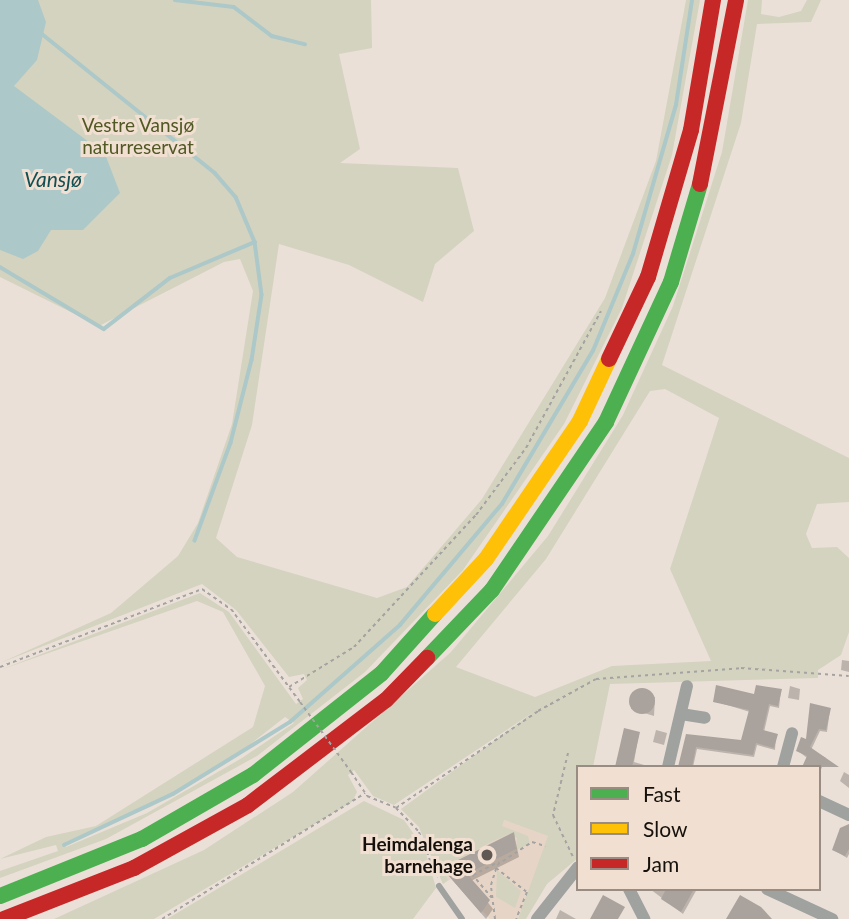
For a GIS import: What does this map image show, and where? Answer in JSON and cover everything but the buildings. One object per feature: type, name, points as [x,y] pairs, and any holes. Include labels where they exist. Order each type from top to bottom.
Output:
[{"type":"highway","points":[[0,896],[77,868],[209,802],[344,706],[429,625],[533,497],[604,376],[648,277],[691,130],[713,0]]},
{"type":"highway","points":[[4,919],[88,888],[213,826],[337,742],[455,631],[539,527],[615,405],[671,282],[714,134],[736,0]]},
{"type":"highway","points":[[0,883],[77,868]]},
{"type":"highway","points":[[36,919],[68,906],[88,888]]},
{"type":"street","points":[[668,765],[687,686]]},
{"type":"street","points":[[681,714],[705,718]]},
{"type":"street","points":[[784,765],[792,733]]},
{"type":"street","points":[[821,802],[849,815]]},
{"type":"street","points":[[537,919],[576,868]]},
{"type":"street","points":[[630,891],[644,919]]},
{"type":"street","points":[[771,891],[832,919]]},
{"type":"lane","points":[[439,886],[462,919]]},
{"type":"path","points":[[289,687],[354,647],[477,515],[526,449],[601,311]]},
{"type":"path","points":[[0,667],[202,589],[231,609],[365,793],[396,808],[419,832],[439,886]]},
{"type":"path","points":[[396,808],[538,710]]},
{"type":"path","points":[[568,752],[553,815],[576,861]]},
{"type":"path","points":[[162,919],[365,793]]},
{"type":"path","points":[[493,898],[473,875],[533,842],[545,846]]},
{"type":"path","points":[[495,919],[495,868],[500,861]]},
{"type":"path","points":[[495,868],[527,892],[516,919]]},
{"type":"shaded area","name":"Heimdalenga barnehage","points":[[401,809],[504,820],[549,836],[518,919],[490,919],[451,879],[443,884],[419,827]]},
{"type":"green space","name":"Vestre Vansjø naturreservat","points":[[0,0],[371,0],[372,48],[339,54],[360,149],[340,163],[458,168],[474,231],[435,264],[423,302],[349,265],[279,244],[252,425],[216,538],[237,557],[377,598],[407,587],[482,499],[605,298],[656,161],[686,0],[700,0],[672,155],[622,308],[564,424],[463,570],[365,672],[257,756],[106,839],[0,878],[0,871],[58,851],[56,845],[0,859],[46,837],[96,826],[253,727],[265,686],[223,612],[197,601],[0,670],[200,593],[229,612],[296,704],[303,699],[298,688],[307,680],[304,674],[289,677],[236,610],[202,584],[0,663],[111,613],[178,556],[198,523],[232,424],[253,291],[240,259],[224,262],[99,326],[0,277]],"holes":[[[285,717],[294,723],[242,758],[147,813],[66,847],[66,842],[152,806],[225,764]]]},
{"type":"green space","points":[[748,0],[762,0],[761,14],[779,17],[801,11],[807,0],[821,0],[811,22],[757,24],[741,123],[662,365],[849,458],[849,502],[817,504],[806,534],[812,548],[837,547],[849,558],[849,632],[841,655],[818,670],[818,678],[610,684],[593,765],[576,765],[576,860],[547,884],[526,919],[518,919],[548,836],[504,820],[502,826],[528,836],[530,844],[516,850],[517,838],[509,834],[491,842],[443,868],[448,880],[443,884],[419,827],[401,809],[535,711],[394,805],[373,796],[354,770],[348,775],[357,792],[352,802],[154,919],[54,919],[204,850],[293,792],[451,652],[548,536],[623,415],[673,306],[722,152]],"holes":[[[665,389],[719,418],[670,569],[711,661],[612,666],[535,697],[456,667],[546,559],[650,391]]]},
{"type":"green space","points":[[364,801],[404,820],[425,850],[436,888],[413,919],[167,919]]},
{"type":"green space","points":[[497,870],[521,891],[515,908],[496,897]]},
{"type":"water","name":"Vansjø","points":[[0,0],[38,0],[46,22],[37,60],[14,86],[105,154],[120,193],[83,230],[51,230],[38,251],[23,259],[0,250]]},
{"type":"waterway","points":[[175,0],[234,7],[272,36],[305,44]]},
{"type":"waterway","points":[[64,845],[173,794],[290,722],[400,625],[502,504],[593,351],[633,254],[676,105],[692,0]]},
{"type":"waterway","points":[[41,33],[215,173],[236,197],[255,242],[262,295],[252,360],[231,443],[195,541]]},
{"type":"waterway","points":[[0,267],[104,329],[170,278],[255,242]]},
{"type":"traffic: fast","points":[[427,658],[492,590],[606,422],[671,282],[700,184]]},
{"type":"traffic: fast","points":[[0,896],[142,839],[253,775],[382,673],[435,614]]},
{"type":"traffic: slow","points":[[435,614],[486,559],[580,421],[609,359]]},
{"type":"traffic: jam","points":[[609,359],[648,277],[691,130],[713,0]]},
{"type":"traffic: jam","points":[[700,184],[736,0]]},
{"type":"traffic: jam","points":[[4,919],[134,868],[248,805],[386,700],[427,658]]},
{"type":"place","name":"Heimdalenga barnehage","points":[[487,855]]}]
